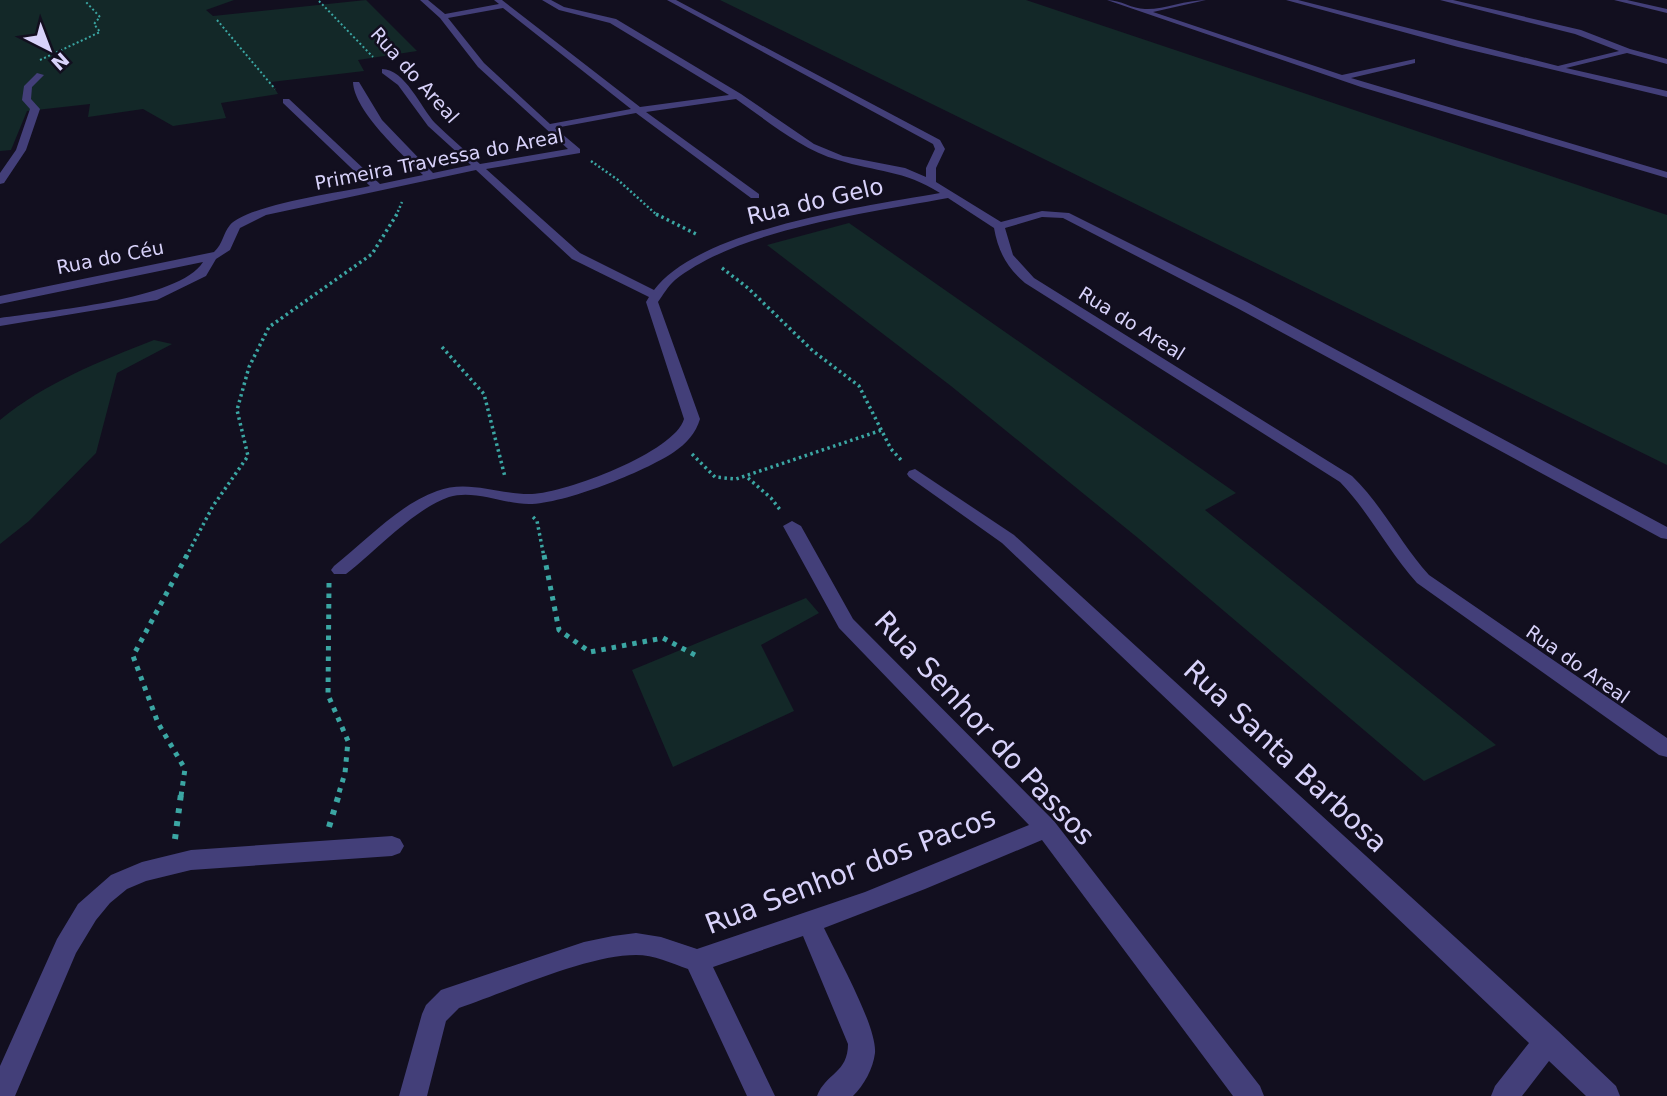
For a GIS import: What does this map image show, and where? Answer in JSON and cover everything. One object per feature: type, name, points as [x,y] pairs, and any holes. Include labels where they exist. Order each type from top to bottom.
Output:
[{"type":"street","points":[[424,0],[443,16],[481,65],[548,127]]},
{"type":"street","points":[[546,0],[566,11],[606,17],[738,96],[827,154],[890,167],[932,183],[999,226],[1042,214],[1065,215],[1242,305],[1667,534]]},
{"type":"street","points":[[671,0],[937,142],[940,149],[930,168],[932,183]]},
{"type":"street","points":[[1111,0],[1342,78],[1667,175]]},
{"type":"street","points":[[1146,11],[1202,0]]},
{"type":"street","points":[[1290,0],[1667,94]]},
{"type":"street","points":[[1444,0],[1578,32],[1627,51],[1667,62]]},
{"type":"street","points":[[1618,0],[1667,11]]},
{"type":"street","points":[[443,16],[489,10],[501,2],[638,110],[755,196]]},
{"type":"street","points":[[1557,68],[1627,51]]},
{"type":"street","points":[[1342,78],[1412,61]]},
{"type":"street","name":"Rua do Areal","points":[[385,71],[401,83],[431,124],[576,256],[654,295]]},
{"type":"street","points":[[0,181],[27,138],[35,109],[26,100],[28,86],[40,75]]},
{"type":"street","points":[[356,84],[363,101],[393,139],[431,177]]},
{"type":"street","name":"Primeira Travessa do Areal","points":[[548,127],[638,110],[738,96]]},
{"type":"street","points":[[286,101],[378,188]]},
{"type":"street","name":"Primeira Travessa do Areal","points":[[548,127],[576,151]]},
{"type":"street","name":"Primeira Travessa do Areal","points":[[226,248],[235,226],[251,216],[478,167],[576,151]]},
{"type":"street","name":"Rua do Gelo","points":[[654,295],[666,279],[708,257],[758,236],[800,224],[949,195]]},
{"type":"street","name":"Rua do Areal","points":[[999,226],[1003,250],[1022,275],[1064,304],[1346,479],[1373,507],[1396,548],[1423,579],[1667,749]]},
{"type":"street","name":"Rua do Céu","points":[[0,300],[83,281],[212,257],[226,248]]},
{"type":"street","points":[[0,322],[153,297],[202,272],[212,257]]},
{"type":"street","points":[[340,570],[443,494],[460,492],[530,499],[555,496],[667,450],[681,440],[690,430],[692,419],[657,320],[652,302],[654,295]]},
{"type":"street","name":"Rua Santa Barbosa","points":[[915,474],[1008,539],[1606,1096]]},
{"type":"street","name":"Rua Senhor do Passos","points":[[792,526],[846,623],[1046,828],[1250,1096]]},
{"type":"street","name":"Rua Senhor dos Pacos","points":[[761,1096],[697,961],[810,924],[877,896],[948,872],[1046,828]]},
{"type":"street","points":[[1,1096],[66,947],[87,912],[119,882],[142,872],[191,860],[392,846]]},
{"type":"street","points":[[810,924],[859,1034],[863,1049],[860,1064],[851,1079],[831,1096]]},
{"type":"street","points":[[413,1096],[435,1014],[450,999],[584,953],[613,947],[636,944],[661,948],[697,961]]},
{"type":"street","points":[[1505,1096],[1548,1040]]},
{"type":"path","name":"Rua do Areal","points":[[319,1],[385,71]]},
{"type":"path","points":[[40,75],[34,66],[48,54],[100,33],[94,24],[100,17],[86,2]]},
{"type":"path","points":[[217,20],[286,101]]},
{"type":"path","points":[[576,151],[618,180],[658,216],[696,234]]},
{"type":"path","points":[[167,866],[178,827],[185,769],[158,723],[133,656],[213,506],[248,456],[237,410],[249,367],[269,327],[372,254],[393,224],[402,203],[396,184]]},
{"type":"path","points":[[708,257],[748,288],[813,351],[859,386],[891,449],[915,474]]},
{"type":"path","points":[[442,347],[484,394],[510,497],[537,521],[559,630],[590,652],[663,638],[695,655]]},
{"type":"path","points":[[681,440],[707,472],[724,481],[747,478],[882,430]]},
{"type":"path","points":[[747,478],[771,498],[792,526]]},
{"type":"path","points":[[321,851],[345,773],[348,741],[328,695],[330,580],[340,570]]},
{"type":"green space","points":[[0,0],[234,0],[206,10],[213,16],[366,0],[417,51],[358,60],[364,71],[271,82],[278,94],[221,103],[226,118],[173,126],[143,109],[88,117],[90,104],[27,111],[11,150],[0,151]]},
{"type":"green space","points":[[720,0],[1026,0],[1667,215],[1667,465]]},
{"type":"green space","points":[[849,223],[1236,493],[1205,510],[1496,745],[1424,781],[1138,538],[951,386],[767,245]]},
{"type":"green space","points":[[154,340],[172,344],[117,373],[96,453],[29,521],[0,544],[0,420],[54,384]]},
{"type":"green space","points":[[806,598],[819,613],[761,645],[794,711],[673,767],[632,670]]}]
